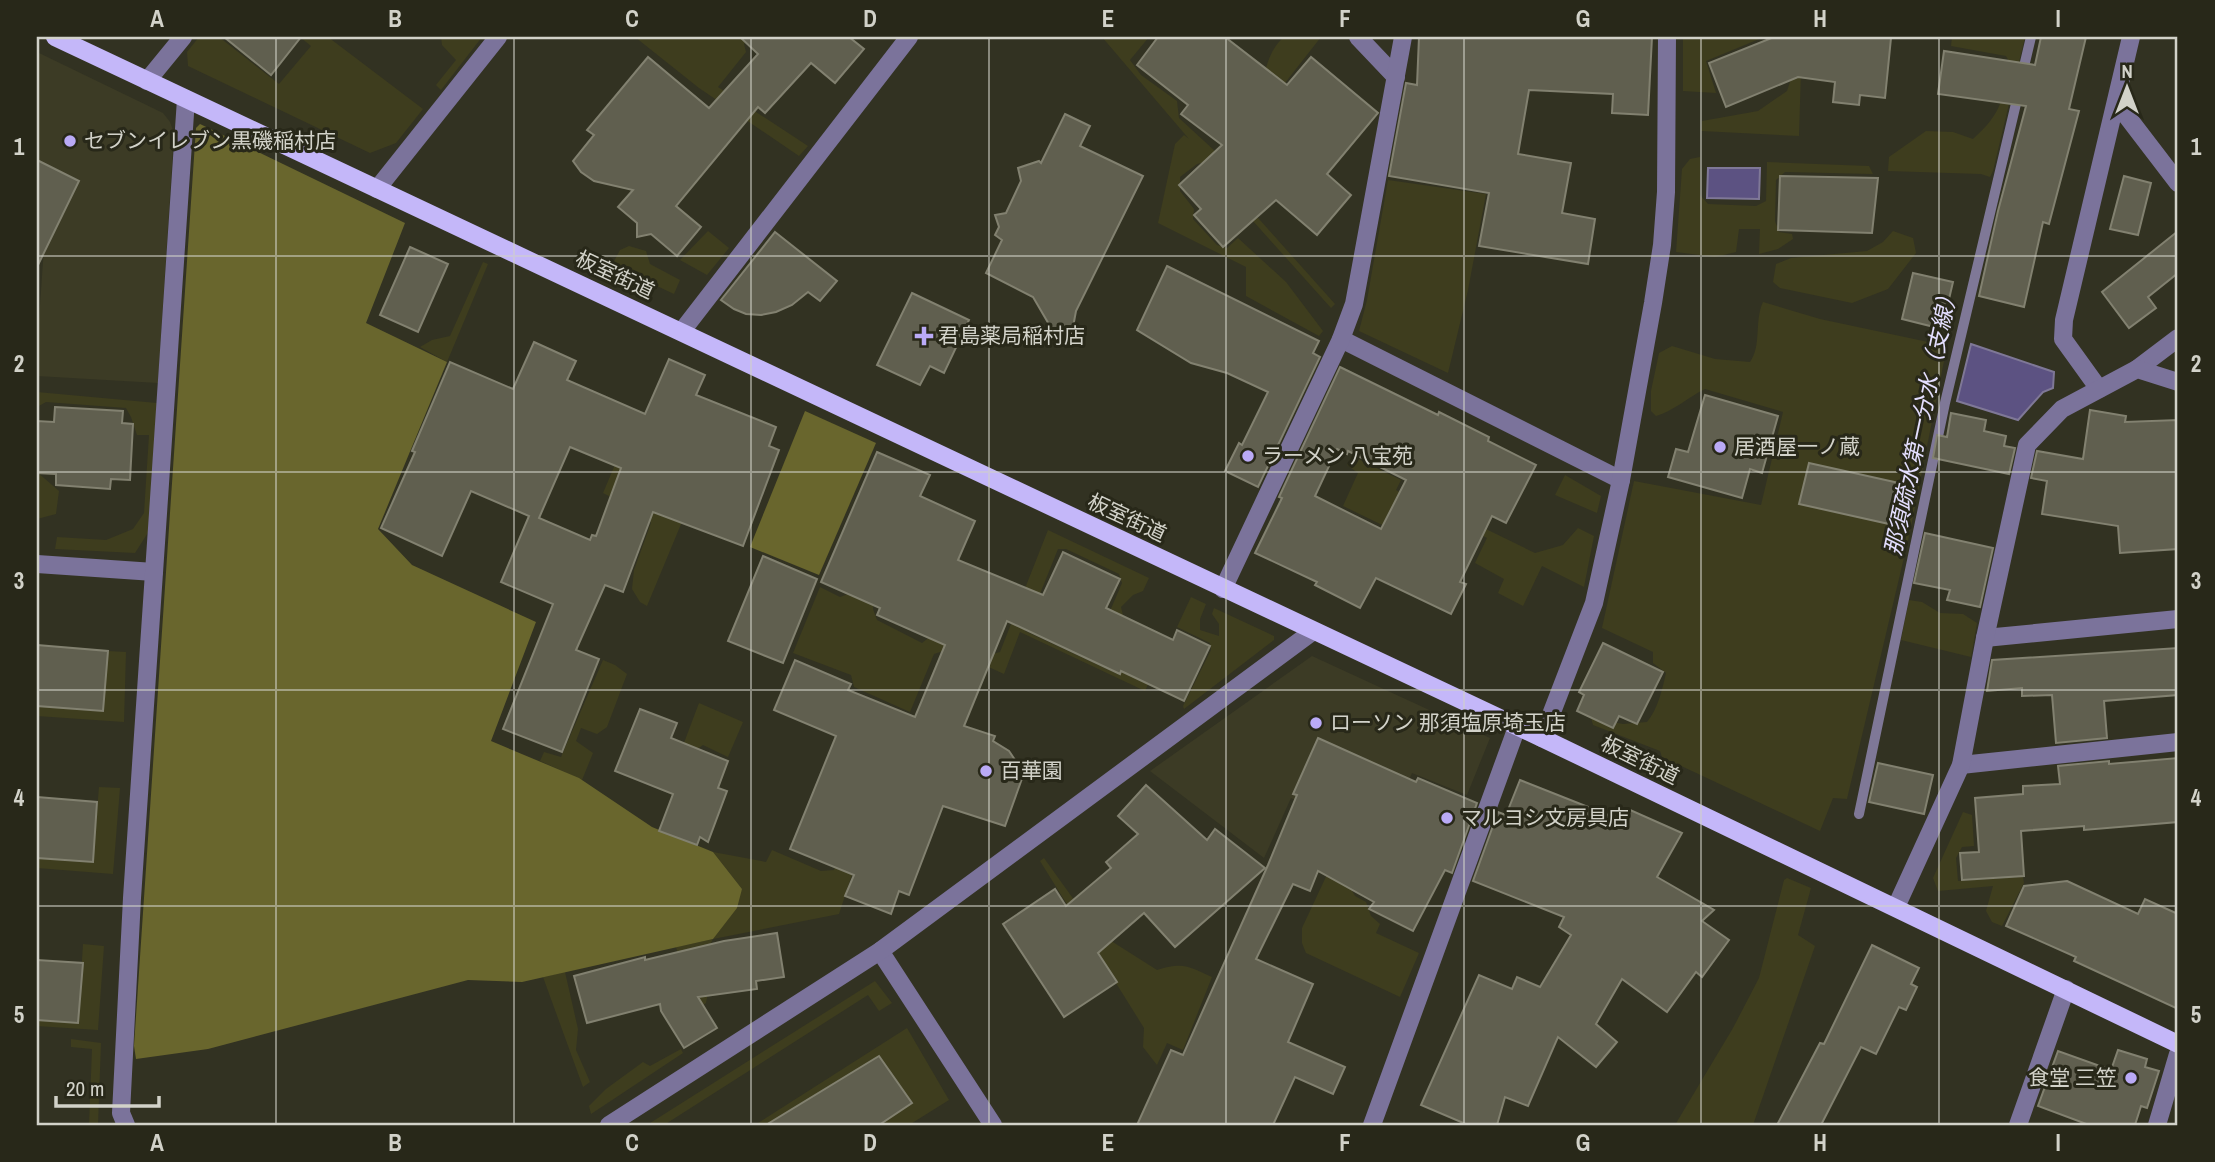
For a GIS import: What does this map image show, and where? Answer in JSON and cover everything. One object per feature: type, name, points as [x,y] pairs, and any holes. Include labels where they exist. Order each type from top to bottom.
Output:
[{"type":"main road","name":"板室街道","points":[[55,37],[682,331],[1312,632],[1542,738],[2178,1044]]},
{"type":"street","points":[[147,81],[183,37]]},
{"type":"street","points":[[376,189],[498,37]]},
{"type":"street","points":[[682,331],[909,37]]},
{"type":"street","points":[[1358,37],[1396,77]]},
{"type":"street","points":[[1223,589],[1341,339],[1354,304],[1403,37]]},
{"type":"street","points":[[1542,738],[1594,603],[1621,480],[1662,245],[1666,192],[1667,37]]},
{"type":"street","points":[[2099,389],[2063,339],[2064,320],[2132,37]]},
{"type":"street","points":[[126,1125],[121,1113],[132,898],[186,99]]},
{"type":"street","points":[[2116,102],[2178,183]]},
{"type":"street","points":[[1896,907],[1961,765],[1985,638],[2027,445],[2062,409],[2137,369],[2178,338]]},
{"type":"street","points":[[1341,339],[1621,480]]},
{"type":"street","points":[[2137,369],[2178,382]]},
{"type":"street","points":[[37,564],[154,572]]},
{"type":"street","points":[[1985,638],[2178,619]]},
{"type":"street","points":[[609,1125],[880,951],[1312,632]]},
{"type":"street","points":[[1372,1125],[1517,727]]},
{"type":"street","points":[[1961,765],[2178,742]]},
{"type":"street","points":[[880,951],[993,1125]]},
{"type":"street","points":[[2018,1125],[2066,989]]},
{"type":"street","points":[[2157,1125],[2178,1054]]},
{"type":"shaded area","points":[[199,37],[219,37],[279,84],[311,46],[300,37],[328,37],[423,109],[396,143],[370,153],[188,66],[187,52]]},
{"type":"shaded area","points":[[441,37],[482,37],[441,90],[436,85],[456,60],[442,45]]},
{"type":"shaded area","points":[[635,37],[750,37],[744,44],[746,52],[718,87],[808,146],[799,156],[699,88]]},
{"type":"shaded area","points":[[1102,37],[1149,37],[1130,60],[1141,75],[1177,101],[1179,118],[1216,152],[1255,100],[1269,58],[1278,43],[1284,37],[1321,37],[1216,171],[1335,304],[1331,308],[1201,163],[1180,177],[1180,191],[1194,209],[1193,219],[1217,245],[1227,248],[1238,238],[1286,282],[1323,331],[1319,336],[1246,296],[1246,267],[1158,223],[1175,144],[1184,135],[1189,139]]},
{"type":"shaded area","points":[[1683,37],[1764,37],[1706,61],[1716,93],[1683,91]]},
{"type":"shaded area","points":[[1789,37],[1802,37],[1799,136],[1701,131],[1702,121],[1758,111],[1787,91],[1796,64]]},
{"type":"shaded area","points":[[1952,37],[2025,37],[1993,171],[1990,177],[1981,174],[1888,171],[1889,157],[1926,131],[1953,132],[1973,139],[1983,130],[2000,105],[2010,63],[2006,56],[1951,46]]},
{"type":"shaded area","points":[[37,52],[163,113],[170,122],[174,133],[158,383],[37,376],[45,233],[37,228]]},
{"type":"shaded area","points":[[200,124],[405,223],[366,323],[447,362],[378,529],[412,565],[536,622],[491,741],[579,778],[652,827],[713,852],[742,889],[737,908],[713,939],[522,982],[468,980],[208,1049],[136,1059],[134,1046],[196,128]]},
{"type":"shaded area","points":[[1700,157],[1700,195],[1708,204],[1756,206],[1766,201],[1767,162],[1869,166],[1873,174],[1785,172],[1776,180],[1775,221],[1779,232],[1792,234],[1793,239],[1778,249],[1759,254],[1760,229],[1739,229],[1736,252],[1715,257],[1676,252],[1682,169],[1690,159]]},
{"type":"shaded area","points":[[1708,168],[1760,168],[1759,199],[1707,198]]},
{"type":"shaded area","points":[[1388,180],[1486,194],[1468,290],[1448,373],[1359,331]]},
{"type":"shaded area","points":[[708,231],[729,248],[707,275],[680,260]]},
{"type":"shaded area","points":[[1893,231],[1913,238],[1916,253],[1888,289],[1852,303],[1780,288],[1773,282],[1776,264],[1791,258],[1867,251],[1883,242]]},
{"type":"shaded area","points":[[629,246],[646,251],[650,264],[680,280],[674,294],[612,265],[620,250]]},
{"type":"shaded area","points":[[483,262],[488,264],[447,362],[420,347],[432,340],[450,336]]},
{"type":"shaded area","points":[[1763,302],[1820,319],[1947,346],[1910,532],[1847,799],[1833,798],[1820,831],[1662,757],[1660,751],[1593,725],[1591,718],[1623,724],[1647,722],[1657,705],[1666,673],[1653,663],[1653,652],[1602,628],[1634,481],[1761,505],[1783,412],[1705,389],[1656,416],[1651,411],[1651,391],[1659,353],[1672,346],[1715,359],[1750,362],[1756,348]]},
{"type":"shaded area","points":[[1971,344],[2054,372],[2053,388],[2043,392],[2018,420],[1957,401]]},
{"type":"shaded area","points":[[37,392],[157,403],[149,531],[135,553],[55,549],[57,537],[106,540],[133,529],[144,513],[149,435],[137,435],[126,408],[46,402],[37,407]]},
{"type":"shaded area","points":[[805,411],[876,443],[819,575],[750,547]]},
{"type":"shaded area","points":[[711,452],[647,606],[640,602],[632,589],[634,570],[651,523],[645,514],[603,493],[617,460]]},
{"type":"shaded area","points":[[1352,456],[1401,480],[1396,490],[1422,505],[1407,537],[1343,506],[1358,473],[1347,465]]},
{"type":"shaded area","points":[[37,472],[59,491],[56,514],[37,519]]},
{"type":"shaded area","points":[[1565,475],[1601,496],[1597,513],[1555,495]]},
{"type":"shaded area","points":[[1457,515],[1535,553],[1563,545],[1578,528],[1594,536],[1584,587],[1542,566],[1523,606],[1498,593],[1504,579],[1475,563],[1487,538],[1447,518]]},
{"type":"shaded area","points":[[1048,530],[1149,578],[1143,591],[1133,595],[1121,607],[1125,624],[1107,618],[1122,583],[1119,574],[1066,549],[1058,549],[1025,631],[1120,675],[1133,652],[1158,663],[1145,691],[1020,632],[1004,674],[949,649],[934,654],[910,712],[854,687],[851,675],[793,653],[820,587],[840,597],[857,591],[873,597],[877,620],[922,643],[936,632],[989,655],[1000,652]]},
{"type":"shaded area","points":[[1191,597],[1206,604],[1200,619],[1200,630],[1219,636],[1219,624],[1212,614],[1214,608],[1274,636],[1274,640],[1184,709],[1183,706],[1211,650],[1210,643],[1177,627]]},
{"type":"shaded area","points":[[1909,600],[1922,602],[1940,613],[1963,614],[1977,623],[1971,657],[1901,640]]},
{"type":"shaded area","points":[[108,651],[126,652],[124,722],[37,716],[37,706],[103,711]]},
{"type":"shaded area","points":[[1312,656],[1490,738],[1467,795],[1412,773],[1383,839],[1291,798],[1264,858],[1150,771]]},
{"type":"shaded area","points":[[603,660],[627,674],[607,727],[597,734],[581,728],[576,741],[593,753],[582,780],[540,761],[544,752],[561,757]]},
{"type":"shaded area","points":[[699,703],[743,722],[728,757],[703,745],[676,764]]},
{"type":"shaded area","points":[[99,787],[120,788],[113,874],[37,868],[37,858],[93,862]]},
{"type":"shaded area","points":[[864,796],[876,802],[839,914],[713,939],[742,889],[713,852],[766,862],[772,850],[821,871],[834,870]]},
{"type":"shaded area","points":[[1963,812],[1972,815],[1974,846],[1962,847],[1956,858],[1958,881],[2023,877],[2024,883],[2002,926],[1992,922],[1986,911],[1993,886],[1938,891],[1933,878]]},
{"type":"shaded area","points":[[1044,858],[1097,932],[1157,970],[1185,966],[1212,977],[1183,1050],[1167,1043],[1157,1065],[1143,1047],[1144,1028],[1040,861]]},
{"type":"shaded area","points":[[1331,866],[1355,896],[1366,902],[1371,916],[1380,924],[1376,933],[1419,953],[1400,997],[1306,953],[1302,943],[1302,928]]},
{"type":"shaded area","points":[[1787,878],[1811,888],[1798,935],[1815,946],[1753,1125],[1675,1125],[1733,1028],[1759,978],[1784,880]]},
{"type":"shaded area","points":[[713,939],[705,955],[710,982],[706,1003],[671,1027],[690,998],[676,947]]},
{"type":"shaded area","points":[[83,944],[104,946],[98,1030],[37,1026],[37,1020],[78,1023]]},
{"type":"shaded area","points":[[565,972],[578,1029],[576,1050],[590,1082],[583,1087],[543,977]]},
{"type":"shaded area","points":[[875,981],[892,1003],[879,1011],[868,995],[664,1125],[647,1125]]},
{"type":"shaded area","points":[[907,1028],[949,1100],[909,1125],[755,1125]]},
{"type":"shaded area","points":[[71,1039],[101,1043],[98,1125],[89,1125],[92,1049],[71,1047]]},
{"type":"shaded area","points":[[681,1049],[683,1053],[591,1114],[589,1106],[606,1089],[643,1062],[650,1066]]},
{"type":"building","points":[[224,37],[301,37],[271,75]]},
{"type":"building","points":[[740,37],[849,37],[864,49],[835,83],[811,63],[765,113],[758,107],[676,206],[701,227],[677,256],[651,234],[637,237],[637,223],[618,207],[633,190],[594,181],[581,172],[573,161],[594,135],[587,130],[648,57],[709,108],[758,54]]},
{"type":"building","points":[[1158,37],[1225,37],[1287,85],[1311,57],[1378,113],[1327,174],[1351,195],[1317,235],[1276,200],[1223,247],[1194,215],[1201,209],[1179,185],[1222,145],[1181,114],[1188,105],[1137,65]]},
{"type":"building","points":[[1419,37],[1652,37],[1648,115],[1612,113],[1613,94],[1529,90],[1518,154],[1571,163],[1562,213],[1595,219],[1588,264],[1479,246],[1489,193],[1389,176],[1406,83],[1417,85]]},
{"type":"building","points":[[1774,37],[1891,38],[1885,98],[1860,95],[1859,105],[1833,102],[1835,82],[1798,77],[1726,107],[1709,63]]},
{"type":"building","points":[[2041,37],[2086,37],[2069,109],[2079,111],[2049,224],[2043,222],[2024,307],[1979,296],[2026,106],[1938,94],[1944,51],[2035,65]]},
{"type":"building","points":[[1065,114],[1090,126],[1080,146],[1143,176],[1076,311],[1070,343],[1050,326],[1033,297],[986,273],[1002,240],[995,235],[999,227],[995,215],[1006,213],[1021,181],[1018,168],[1039,161],[1041,163]]},
{"type":"building","points":[[37,160],[79,181],[37,267]]},
{"type":"building","points":[[1780,176],[1878,178],[1872,233],[1778,230]]},
{"type":"building","points":[[2124,176],[2151,183],[2138,235],[2110,229]]},
{"type":"building","points":[[2178,231],[2178,273],[2148,297],[2156,308],[2129,328],[2102,292]]},
{"type":"building","points":[[775,232],[837,281],[820,301],[808,292],[792,305],[776,312],[746,314],[734,309],[721,300]]},
{"type":"building","points":[[410,247],[448,264],[418,332],[380,315]]},
{"type":"building","points":[[1167,266],[1319,341],[1313,353],[1320,357],[1258,487],[1225,471],[1239,443],[1242,445],[1268,392],[1227,373],[1191,363],[1137,330]]},
{"type":"building","points":[[1913,273],[1953,282],[1942,329],[1902,319]]},
{"type":"building","points":[[912,293],[969,320],[944,373],[930,366],[920,385],[877,365]]},
{"type":"building","points":[[534,342],[576,361],[567,380],[645,414],[669,359],[705,375],[696,395],[776,427],[769,446],[779,450],[743,546],[653,512],[623,592],[605,585],[576,650],[599,659],[562,752],[503,729],[553,604],[501,582],[529,516],[471,491],[442,556],[381,528],[415,452],[412,451],[450,362],[513,389]],"holes":[[[570,447],[621,468],[596,536],[592,535],[590,540],[539,518]]]},
{"type":"building","points":[[1340,367],[1489,437],[1488,441],[1536,465],[1506,523],[1492,516],[1460,582],[1466,584],[1451,614],[1376,578],[1360,608],[1315,585],[1317,582],[1255,553],[1282,498],[1279,497]],"holes":[[[1337,449],[1347,454],[1348,451],[1406,480],[1381,529],[1315,496]]]},
{"type":"building","points":[[1705,395],[1778,416],[1762,473],[1750,469],[1742,498],[1668,477],[1676,449],[1688,452]]},
{"type":"building","points":[[55,407],[123,411],[122,423],[133,424],[130,480],[111,479],[110,489],[56,485],[56,474],[37,473],[37,421],[54,422]]},
{"type":"building","points":[[2090,410],[2126,416],[2125,422],[2178,420],[2178,549],[2120,553],[2118,526],[2042,514],[2047,481],[2031,478],[2037,451],[2083,459]]},
{"type":"building","points":[[1951,413],[1986,420],[1984,431],[2006,436],[2004,446],[2015,448],[2009,474],[1933,458],[1937,435],[1947,437]]},
{"type":"building","points":[[877,452],[930,475],[920,496],[975,521],[958,560],[1043,595],[1063,552],[1120,579],[1106,608],[1173,640],[1177,630],[1210,646],[1184,701],[1007,621],[964,726],[995,736],[993,741],[1009,751],[1024,773],[1005,826],[943,806],[909,895],[899,891],[891,914],[845,896],[854,875],[790,849],[836,736],[774,710],[795,660],[851,684],[848,690],[915,717],[945,645],[877,615],[880,608],[821,582]]},
{"type":"building","points":[[1809,463],[1899,483],[1889,524],[1799,504]]},
{"type":"building","points":[[1925,533],[1993,548],[1980,607],[1947,600],[1950,590],[1914,583]]},
{"type":"building","points":[[763,556],[817,579],[783,663],[728,641]]},
{"type":"building","points":[[1603,643],[1663,672],[1637,724],[1619,716],[1613,728],[1577,711],[1584,695],[1579,692]]},
{"type":"building","points":[[37,645],[108,651],[103,711],[37,706]]},
{"type":"building","points":[[2178,648],[2178,695],[2104,701],[2107,738],[2056,743],[2052,695],[2022,696],[2022,688],[1987,691],[1992,660]]},
{"type":"building","points":[[640,709],[677,723],[671,738],[728,761],[718,788],[727,791],[708,842],[700,837],[697,845],[659,831],[673,794],[615,771]]},
{"type":"building","points":[[1318,738],[1416,782],[1418,778],[1477,803],[1452,873],[1445,870],[1413,931],[1369,909],[1374,902],[1318,871],[1310,891],[1293,884],[1256,959],[1313,984],[1288,1042],[1345,1067],[1333,1094],[1295,1077],[1273,1125],[1137,1125],[1171,1050],[1183,1055],[1268,865],[1297,795],[1293,794]]},
{"type":"building","points":[[2178,758],[2178,822],[2084,830],[2084,826],[2021,831],[2024,876],[1962,880],[1960,853],[1979,852],[1975,798],[2023,794],[2023,786],[2060,784],[2058,766]]},
{"type":"building","points":[[1878,763],[1933,775],[1924,814],[1869,802]]},
{"type":"building","points":[[1520,780],[1621,820],[1628,809],[1682,833],[1657,877],[1714,910],[1702,921],[1729,940],[1702,977],[1696,972],[1667,1012],[1622,979],[1596,1024],[1617,1042],[1596,1067],[1558,1037],[1528,1106],[1505,1097],[1497,1125],[1468,1125],[1421,1105],[1479,975],[1512,989],[1517,977],[1540,987],[1571,935],[1559,927],[1564,917],[1473,881],[1498,812],[1506,815]]},
{"type":"building","points":[[1146,785],[1207,840],[1215,829],[1265,868],[1175,947],[1144,913],[1098,953],[1117,982],[1064,1017],[1003,924],[1055,889],[1066,906],[1111,868],[1106,862],[1138,834],[1118,816]]},
{"type":"building","points":[[37,797],[97,802],[93,862],[37,858]]},
{"type":"building","points":[[2067,881],[2138,914],[2145,899],[2178,914],[2178,1009],[2074,961],[2076,957],[2006,926],[2024,886]]},
{"type":"building","points":[[777,933],[784,977],[756,981],[757,989],[698,997],[717,1028],[684,1048],[661,1011],[660,1004],[587,1023],[574,976],[645,957],[645,960],[724,941]]},
{"type":"building","points":[[1872,945],[1919,968],[1911,984],[1917,987],[1906,1010],[1899,1007],[1876,1054],[1861,1047],[1821,1125],[1777,1125],[1820,1043],[1824,1044]]},
{"type":"building","points":[[37,960],[83,963],[78,1023],[37,1020]]},
{"type":"building","points":[[2118,1050],[2147,1059],[2145,1067],[2159,1071],[2147,1108],[2141,1106],[2135,1125],[2089,1125],[2038,1106],[2058,1051],[2111,1070]]},
{"type":"building","points":[[879,1056],[912,1103],[879,1125],[766,1125]]},
{"type":"waterway","name":"那須疏水第一分水（支線）","points":[[2022,75],[2031,37]]},
{"type":"waterway","name":"那須疏水第一分水（支線）","points":[[1859,814],[1945,403],[2019,91]]},
{"type":"place","name":"セブンイレブン黒磯稲村店","points":[[70,141]]},
{"type":"place","name":"君島薬局稲村店","points":[[924,336]]},
{"type":"place","name":"居酒屋一ノ蔵","points":[[1720,447]]},
{"type":"place","name":"ラーメン 八宝苑","points":[[1248,456]]},
{"type":"place","name":"ローソン 那須塩原埼玉店","points":[[1316,723]]},
{"type":"place","name":"百華園","points":[[986,771]]},
{"type":"place","name":"マルヨシ文房具店","points":[[1447,818]]},
{"type":"place","name":"食堂 三笠","points":[[2131,1078]]}]
